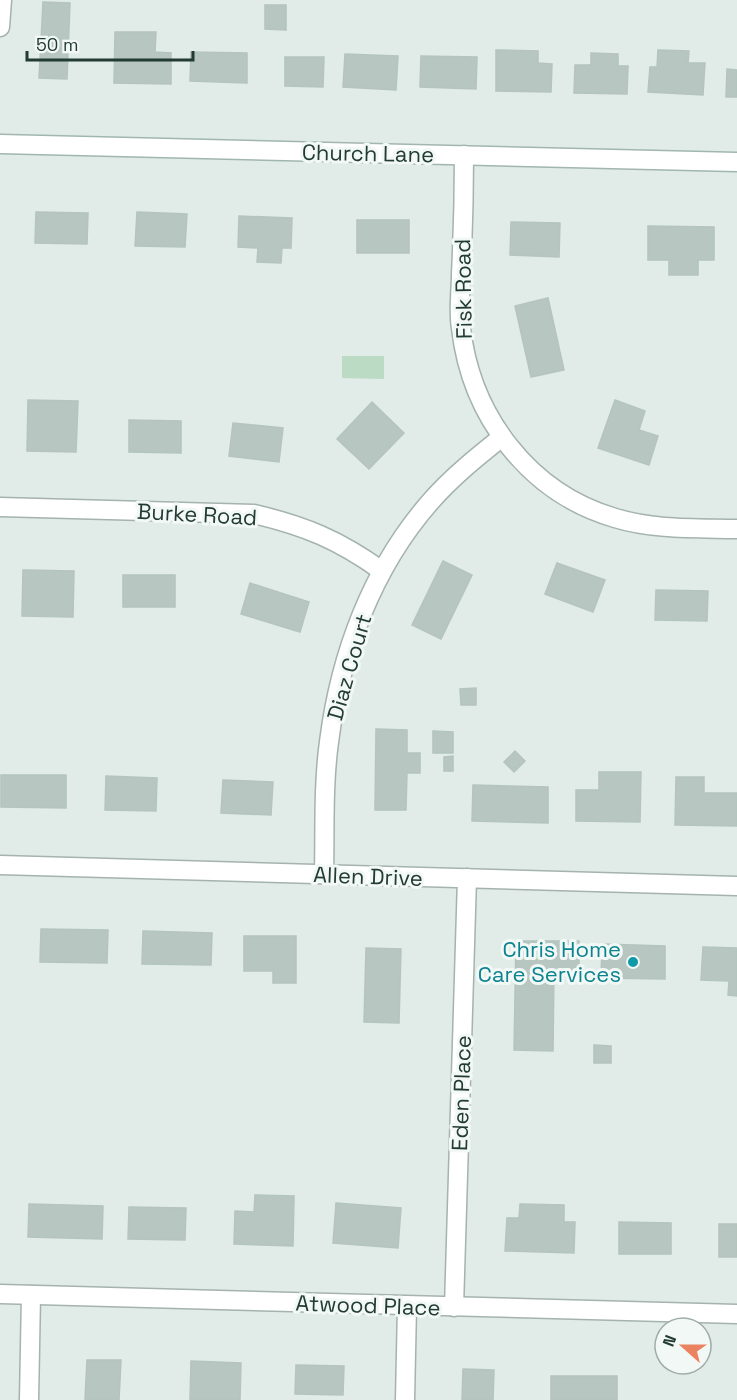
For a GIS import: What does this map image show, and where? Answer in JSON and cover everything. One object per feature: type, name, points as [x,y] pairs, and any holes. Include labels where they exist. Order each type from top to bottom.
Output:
[{"type":"street","points":[[0,27],[2,0]]},
{"type":"street","name":"Church Lane","points":[[0,144],[737,162]]},
{"type":"street","name":"Fisk Road","points":[[464,155],[460,326],[466,360],[477,393],[502,437],[529,469],[554,489],[584,506],[615,518],[659,527],[737,529]]},
{"type":"street","name":"Diaz Court","points":[[324,874],[328,742],[342,675],[355,629],[382,571],[399,542],[430,502],[467,465],[502,437]]},
{"type":"street","name":"Burke Road","points":[[0,507],[254,514],[288,522],[322,534],[353,551],[382,571]]},
{"type":"street","name":"Allen Drive","points":[[0,865],[737,886]]},
{"type":"street","name":"Eden Place","points":[[454,1307],[467,878]]},
{"type":"street","name":"Atwood Place","points":[[0,1294],[737,1314]]},
{"type":"street","points":[[28,1400],[32,1295]]},
{"type":"street","points":[[405,1400],[407,1306]]},
{"type":"green space","points":[[342,356],[384,356],[384,379],[342,378]]},
{"type":"building","points":[[43,2],[70,3],[67,79],[39,78]]},
{"type":"building","points":[[265,5],[286,5],[286,30],[265,29]]},
{"type":"building","points":[[115,32],[156,32],[155,52],[171,53],[171,84],[114,83]]},
{"type":"building","points":[[496,50],[538,51],[538,63],[552,64],[551,92],[496,91]]},
{"type":"building","points":[[658,50],[689,51],[688,63],[705,63],[703,95],[648,92],[650,67],[657,67]]},
{"type":"building","points":[[191,52],[247,53],[247,83],[190,81]]},
{"type":"building","points":[[591,53],[618,54],[618,66],[628,66],[627,94],[574,93],[575,65],[591,65]]},
{"type":"building","points":[[345,54],[398,56],[396,90],[343,87]]},
{"type":"building","points":[[421,56],[477,57],[476,89],[420,87]]},
{"type":"building","points":[[285,57],[324,57],[323,87],[285,86]]},
{"type":"building","points":[[727,69],[737,70],[737,97],[726,97]]},
{"type":"building","points":[[36,212],[88,213],[87,244],[35,243]]},
{"type":"building","points":[[137,212],[187,214],[185,247],[135,246]]},
{"type":"building","points":[[239,216],[292,218],[291,248],[282,248],[281,263],[257,262],[258,248],[238,247]]},
{"type":"building","points":[[357,220],[409,220],[409,253],[357,253]]},
{"type":"building","points":[[511,222],[560,223],[559,257],[510,255]]},
{"type":"building","points":[[648,226],[714,227],[714,260],[698,260],[698,275],[669,275],[669,260],[648,260]]},
{"type":"building","points":[[548,298],[564,370],[531,377],[515,306]]},
{"type":"building","points":[[28,400],[78,401],[76,452],[27,451]]},
{"type":"building","points":[[615,400],[645,411],[639,430],[658,436],[649,465],[598,448]]},
{"type":"building","points":[[372,402],[404,433],[369,469],[337,439]]},
{"type":"building","points":[[129,420],[181,421],[181,453],[129,452]]},
{"type":"building","points":[[233,423],[283,428],[279,462],[229,456]]},
{"type":"building","points":[[443,561],[472,575],[441,639],[412,625]]},
{"type":"building","points":[[557,563],[605,580],[593,612],[545,594]]},
{"type":"building","points":[[23,570],[74,571],[73,617],[22,616]]},
{"type":"building","points":[[123,575],[175,575],[175,607],[123,607]]},
{"type":"building","points":[[250,583],[309,602],[300,632],[241,614]]},
{"type":"building","points":[[656,590],[708,591],[707,621],[655,620]]},
{"type":"building","points":[[476,688],[476,705],[461,705],[460,689]]},
{"type":"building","points":[[376,729],[407,730],[407,753],[420,753],[420,773],[407,773],[406,810],[375,810]]},
{"type":"building","points":[[433,731],[453,732],[453,753],[433,753]]},
{"type":"building","points":[[515,751],[525,761],[514,772],[504,762]]},
{"type":"building","points":[[453,756],[453,771],[444,771],[444,757]]},
{"type":"building","points":[[599,772],[641,772],[640,822],[576,821],[576,790],[599,790]]},
{"type":"building","points":[[1,775],[66,775],[66,808],[1,807]]},
{"type":"building","points":[[106,776],[157,778],[156,811],[105,810]]},
{"type":"building","points":[[676,777],[704,777],[704,793],[737,793],[737,826],[675,825]]},
{"type":"building","points":[[223,780],[273,782],[271,815],[221,813]]},
{"type":"building","points":[[473,785],[548,787],[548,823],[472,821]]},
{"type":"building","points":[[41,929],[108,930],[107,963],[40,962]]},
{"type":"building","points":[[143,931],[212,933],[211,965],[142,964]]},
{"type":"building","points":[[244,936],[296,936],[296,983],[273,983],[273,971],[244,971]]},
{"type":"building","points":[[516,941],[579,941],[579,971],[554,971],[553,1051],[514,1050]]},
{"type":"building","name":"Chris Home Care Services","points":[[602,944],[665,946],[665,979],[601,978]]},
{"type":"building","points":[[703,947],[737,948],[737,996],[728,995],[729,981],[701,980]]},
{"type":"building","points":[[366,948],[401,949],[399,1023],[364,1022]]},
{"type":"building","points":[[594,1045],[611,1046],[611,1063],[594,1063]]},
{"type":"building","points":[[255,1195],[294,1196],[293,1246],[234,1244],[235,1211],[254,1212]]},
{"type":"building","points":[[336,1203],[401,1208],[398,1248],[333,1243]]},
{"type":"building","points":[[29,1204],[103,1206],[102,1239],[28,1237]]},
{"type":"building","points":[[520,1204],[564,1205],[564,1222],[575,1222],[574,1253],[505,1251],[507,1218],[519,1218]]},
{"type":"building","points":[[129,1207],[186,1208],[185,1240],[128,1239]]},
{"type":"building","points":[[619,1222],[671,1223],[671,1254],[619,1254]]},
{"type":"building","points":[[719,1224],[737,1224],[737,1257],[719,1257]]},
{"type":"building","points":[[87,1360],[121,1360],[119,1400],[85,1400]]},
{"type":"building","points":[[191,1361],[241,1363],[240,1400],[190,1400]]},
{"type":"building","points":[[296,1365],[344,1366],[343,1395],[295,1394]]},
{"type":"building","points":[[463,1369],[494,1370],[493,1400],[462,1400]]},
{"type":"building","points":[[551,1376],[617,1376],[617,1400],[551,1400]]},
{"type":"place","name":"Chris Home Care Services","points":[[633,962]]}]
